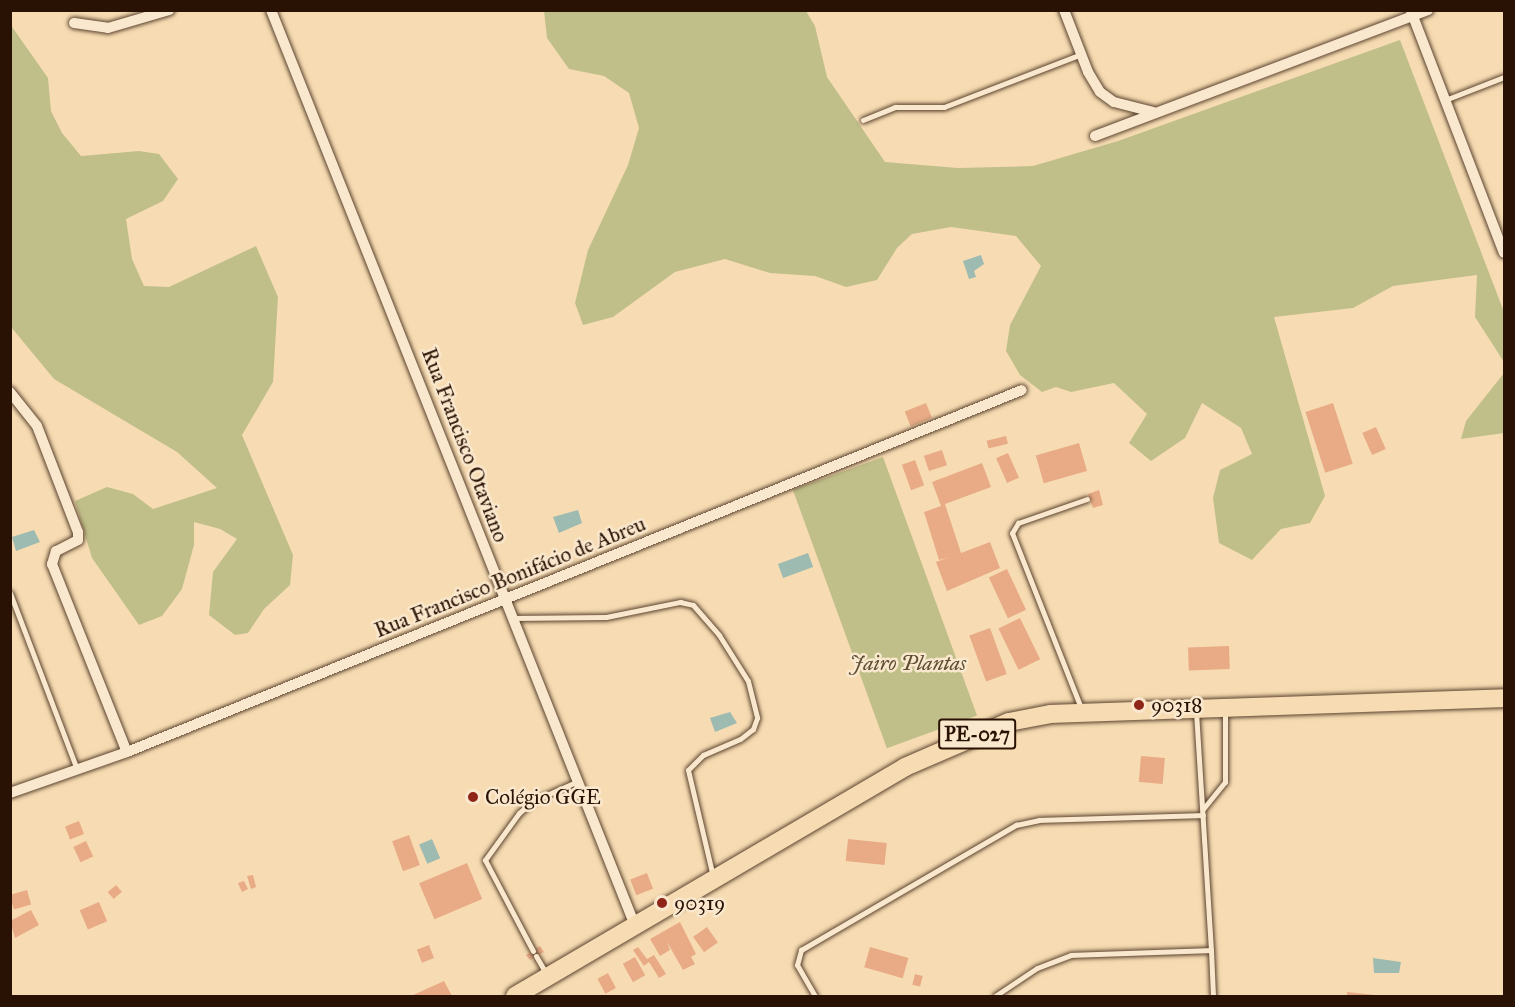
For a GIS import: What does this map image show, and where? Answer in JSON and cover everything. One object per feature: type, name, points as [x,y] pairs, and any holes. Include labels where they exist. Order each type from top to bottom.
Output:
[{"type":"main road","name":"PE-027","points":[[515,996],[636,928],[905,767],[964,739],[1008,722],[1083,712],[1504,698]]},
{"type":"street","points":[[74,23],[108,28],[169,10]]},
{"type":"street","name":"Rua Francisco Otaviano","points":[[271,10],[576,782],[636,928]]},
{"type":"street","points":[[1064,10],[1081,54],[1100,92],[1114,102],[1154,112]]},
{"type":"street","points":[[1095,136],[1412,13],[1428,10]]},
{"type":"street","points":[[1412,13],[1504,253]]},
{"type":"street","name":"Rua Francisco Bonifácio de Abreu","points":[[10,793],[127,752],[1022,390]]},
{"type":"street","points":[[10,392],[37,426],[78,532],[78,540],[56,551],[52,564],[127,752]]},
{"type":"lane","points":[[863,120],[895,107],[944,107],[1081,54]]},
{"type":"lane","points":[[1445,100],[1504,77]]},
{"type":"lane","points":[[1083,712],[1011,533],[1018,523],[1087,499]]},
{"type":"lane","points":[[10,593],[77,769]]},
{"type":"lane","points":[[512,618],[606,617],[680,603],[693,605],[719,634],[748,681],[757,718],[753,729],[740,739],[703,755],[688,770],[688,784],[714,881]]},
{"type":"lane","points":[[1203,812],[1225,782],[1225,707]]},
{"type":"lane","points":[[1196,708],[1213,996]]},
{"type":"lane","points":[[548,977],[485,861],[519,813],[533,801],[576,782]]},
{"type":"lane","points":[[815,996],[797,965],[801,950],[1008,829],[1039,820],[1203,812]]},
{"type":"lane","points":[[995,996],[1037,968],[1071,955],[1211,950]]},
{"type":"green space","points":[[544,11],[806,11],[815,26],[827,77],[885,162],[958,168],[1033,166],[1118,141],[1400,40],[1504,312],[1504,362],[1475,317],[1477,275],[1393,286],[1353,308],[1274,317],[1325,496],[1310,523],[1281,529],[1252,560],[1219,543],[1213,498],[1220,470],[1252,454],[1241,428],[1202,403],[1185,438],[1151,461],[1129,443],[1147,414],[1114,383],[1071,392],[1056,387],[1042,392],[1020,375],[1006,351],[1010,325],[1041,266],[1016,236],[951,227],[912,234],[897,248],[877,280],[846,287],[815,276],[770,273],[725,259],[675,272],[613,317],[583,325],[575,303],[588,250],[628,165],[639,128],[629,93],[604,76],[569,69],[547,38]]},
{"type":"green space","points":[[10,24],[48,78],[51,111],[62,133],[81,156],[139,151],[159,154],[178,179],[163,201],[126,219],[132,259],[144,286],[169,287],[256,246],[278,297],[273,382],[242,435],[293,555],[290,585],[264,609],[248,633],[235,635],[209,615],[213,572],[237,539],[220,529],[194,522],[194,545],[182,589],[162,616],[139,625],[92,558],[75,501],[107,487],[133,494],[153,509],[217,488],[177,452],[54,379],[11,327]]},
{"type":"green space","points":[[1504,373],[1504,433],[1461,439],[1466,421]]},
{"type":"green space","name":"Jairo Plantas","points":[[883,457],[977,715],[887,748],[793,490]]},
{"type":"water","points":[[981,255],[984,264],[974,271],[976,277],[969,279],[963,261]]},
{"type":"water","points":[[578,510],[582,523],[559,533],[553,517]]},
{"type":"water","points":[[34,530],[40,542],[16,551],[12,537]]},
{"type":"water","points":[[808,553],[813,567],[783,578],[778,564]]},
{"type":"water","points":[[730,712],[737,723],[715,732],[710,718]]},
{"type":"water","points":[[432,839],[440,858],[427,864],[419,844]]},
{"type":"water","points":[[1373,958],[1401,962],[1399,973],[1374,973]]},
{"type":"building","points":[[926,403],[932,418],[911,426],[905,412]]},
{"type":"building","points":[[1333,403],[1353,464],[1325,473],[1305,412]]},
{"type":"building","points":[[1376,427],[1386,449],[1372,455],[1362,433]]},
{"type":"building","points":[[1006,436],[1008,444],[989,449],[987,441]]},
{"type":"building","points":[[1079,443],[1087,471],[1044,483],[1036,455]]},
{"type":"building","points":[[942,450],[947,465],[929,471],[924,456]]},
{"type":"building","points":[[1008,453],[1019,478],[1007,483],[996,458]]},
{"type":"building","points":[[915,460],[924,485],[911,490],[902,465]]},
{"type":"building","points":[[982,463],[991,487],[945,504],[961,553],[990,542],[1000,568],[947,591],[936,562],[949,557],[939,560],[924,512],[941,506],[932,482]]},
{"type":"building","points":[[1099,490],[1103,505],[1093,508],[1088,494]]},
{"type":"building","points":[[1007,569],[1026,610],[1008,618],[989,577]]},
{"type":"building","points":[[1020,618],[1040,659],[1019,670],[998,629]]},
{"type":"building","points":[[990,628],[1007,674],[986,682],[969,636]]},
{"type":"building","points":[[1229,646],[1230,669],[1189,670],[1188,647]]},
{"type":"building","points":[[1141,756],[1165,758],[1163,784],[1139,782]]},
{"type":"building","points":[[79,821],[84,834],[70,839],[65,826]]},
{"type":"building","points":[[409,835],[420,865],[403,871],[392,841]]},
{"type":"building","points":[[848,839],[887,843],[884,865],[846,861]]},
{"type":"building","points":[[86,841],[93,856],[80,862],[73,847]]},
{"type":"building","points":[[467,863],[482,899],[434,919],[419,883]]},
{"type":"building","points":[[647,873],[653,889],[636,895],[630,879]]},
{"type":"building","points":[[253,875],[256,887],[251,889],[247,876]]},
{"type":"building","points":[[244,881],[248,889],[242,892],[238,883]]},
{"type":"building","points":[[116,885],[122,892],[114,899],[108,892]]},
{"type":"building","points":[[27,890],[31,904],[14,909],[10,895]]},
{"type":"building","points":[[99,902],[107,921],[88,930],[80,910]]},
{"type":"building","points":[[31,910],[39,925],[15,938],[10,921]]},
{"type":"building","points":[[680,922],[696,954],[691,957],[695,964],[683,970],[667,942],[670,950],[660,956],[650,939]]},
{"type":"building","points":[[707,927],[718,943],[704,952],[693,937]]},
{"type":"building","points":[[429,945],[434,958],[422,963],[417,950]]},
{"type":"building","points":[[540,946],[544,952],[530,960],[526,955]]},
{"type":"building","points":[[638,947],[647,959],[654,955],[666,974],[659,978],[649,962],[644,966],[633,950]]},
{"type":"building","points":[[870,947],[908,958],[903,978],[864,967]]},
{"type":"building","points":[[635,957],[645,975],[633,982],[623,964]]},
{"type":"building","points":[[608,973],[616,988],[605,994],[597,979]]},
{"type":"building","points":[[915,974],[923,976],[920,987],[912,985]]},
{"type":"building","points":[[444,981],[452,996],[411,996]]},
{"type":"building","points":[[1347,992],[1375,995],[1375,996],[1347,996]]},
{"type":"place","name":"90318","points":[[1139,705]]},
{"type":"place","name":"Colégio GGE","points":[[473,797]]},
{"type":"place","name":"90319","points":[[662,903]]}]
